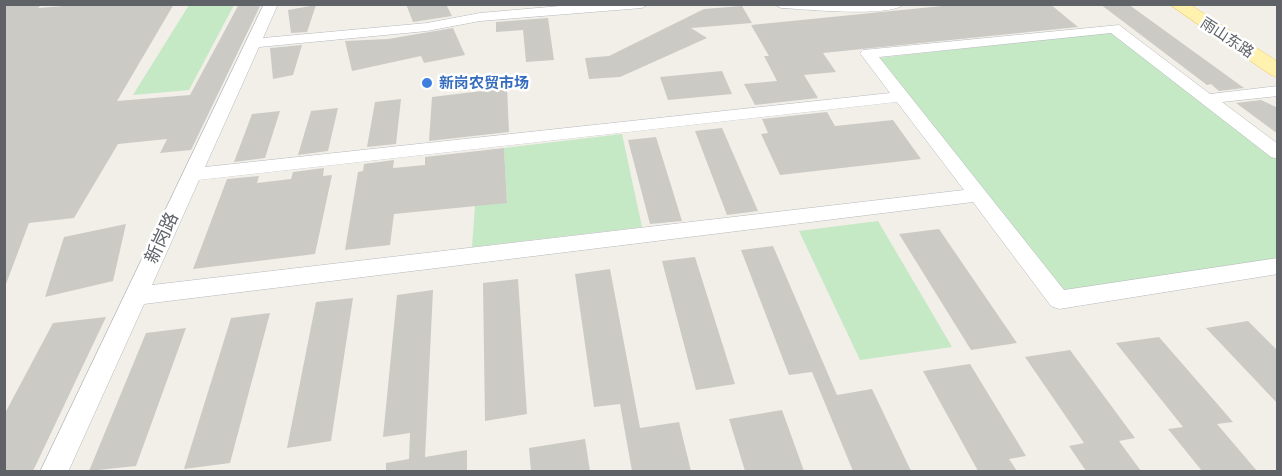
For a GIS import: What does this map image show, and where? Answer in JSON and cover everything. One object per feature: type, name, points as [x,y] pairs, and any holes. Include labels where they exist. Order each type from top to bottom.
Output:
[{"type":"main road","name":"雨山东路","points":[[1178,4],[1278,71]]},
{"type":"main road","name":"雨山东路","points":[[1197,4],[1278,56]]},
{"type":"street","name":"新岗路","points":[[54,471],[271,4]]},
{"type":"street","points":[[253,43],[427,27],[480,17],[642,4]]},
{"type":"street","points":[[782,4],[855,8],[898,4]]},
{"type":"street","points":[[1278,153],[1113,28],[868,53],[1059,300],[1278,266]]},
{"type":"street","points":[[1207,99],[1278,91]]},
{"type":"street","points":[[191,176],[901,97]]},
{"type":"street","points":[[135,296],[978,195]]},
{"type":"green space","points":[[189,5],[234,5],[189,90],[133,95]]},
{"type":"green space","points":[[1114,32],[1277,158],[1277,260],[1066,293],[878,58]]},
{"type":"green space","points":[[622,134],[642,227],[472,247],[475,206],[507,202],[504,148]]},
{"type":"green space","points":[[878,221],[952,347],[860,360],[799,231]]},
{"type":"building","points":[[4,4],[42,4],[38,8],[89,4],[174,4],[117,101],[190,95],[239,4],[261,4],[191,150],[160,153],[167,139],[118,144],[74,218],[29,223],[6,284]]},
{"type":"building","points":[[406,4],[446,4],[452,16],[413,22]]},
{"type":"building","points":[[962,4],[1050,4],[1078,27],[823,53],[836,72],[804,75],[818,98],[755,105],[744,84],[777,81],[764,56],[769,56],[751,25]]},
{"type":"building","points":[[1100,4],[1128,4],[1244,88],[1219,91],[1211,84],[1207,85]]},
{"type":"building","points":[[316,5],[307,32],[291,33],[288,10]]},
{"type":"building","points":[[742,6],[752,23],[691,28],[707,38],[620,77],[589,79],[585,58],[609,56],[704,9]]},
{"type":"building","points":[[548,18],[554,60],[526,62],[523,30],[496,32],[496,22]]},
{"type":"building","points":[[453,28],[465,55],[424,63],[421,56],[352,71],[345,41],[388,39]]},
{"type":"building","points":[[302,45],[293,75],[273,79],[270,48]]},
{"type":"building","points":[[722,71],[732,94],[668,100],[660,77]]},
{"type":"building","points":[[507,88],[509,132],[429,141],[432,97]]},
{"type":"building","points":[[401,99],[396,144],[367,147],[375,102]]},
{"type":"building","points":[[1261,100],[1278,108],[1278,134],[1236,103]]},
{"type":"building","points":[[338,108],[328,151],[298,155],[311,111]]},
{"type":"building","points":[[280,111],[265,158],[234,162],[252,114]]},
{"type":"building","points":[[827,112],[835,126],[893,120],[921,159],[780,175],[761,134],[768,133],[762,119]]},
{"type":"building","points":[[722,128],[758,211],[727,215],[695,131]]},
{"type":"building","points":[[656,137],[682,221],[650,224],[628,140]]},
{"type":"building","points":[[504,148],[507,203],[394,214],[390,245],[345,250],[358,172],[363,171],[364,164],[394,160],[393,168],[425,165],[425,157]]},
{"type":"building","points":[[324,168],[323,176],[332,175],[315,254],[193,269],[227,179],[259,176],[257,183],[291,179],[293,172]]},
{"type":"building","points":[[126,224],[113,281],[45,297],[64,237]]},
{"type":"building","points":[[939,229],[1017,343],[971,350],[899,234]]},
{"type":"building","points":[[773,246],[837,395],[872,389],[911,471],[853,471],[812,372],[789,375],[741,250]]},
{"type":"building","points":[[695,257],[735,384],[696,390],[662,261]]},
{"type":"building","points":[[610,269],[640,428],[679,422],[691,471],[632,471],[620,404],[594,407],[575,274]]},
{"type":"building","points":[[518,279],[527,414],[485,421],[483,283]]},
{"type":"building","points":[[433,290],[425,457],[467,450],[467,471],[386,471],[386,463],[409,459],[410,433],[383,437],[397,295]]},
{"type":"building","points":[[353,298],[331,441],[287,448],[316,302]]},
{"type":"building","points":[[270,313],[230,463],[184,469],[231,318]]},
{"type":"building","points":[[106,317],[33,471],[4,471],[4,415],[53,323]]},
{"type":"building","points":[[1248,321],[1278,351],[1278,404],[1206,328]]},
{"type":"building","points":[[186,328],[136,466],[89,471],[146,333]]},
{"type":"building","points":[[1159,337],[1233,422],[1217,424],[1257,471],[1202,471],[1168,429],[1183,427],[1116,343]]},
{"type":"building","points":[[1070,350],[1135,438],[1119,441],[1141,471],[1086,471],[1069,446],[1084,443],[1025,357]]},
{"type":"building","points":[[970,364],[1026,456],[1009,459],[1017,471],[978,471],[923,371]]},
{"type":"building","points":[[782,410],[804,471],[745,471],[729,419]]},
{"type":"building","points":[[585,439],[590,471],[531,471],[529,448]]},
{"type":"place","name":"新岗农贸市场","points":[[427,83]]}]
